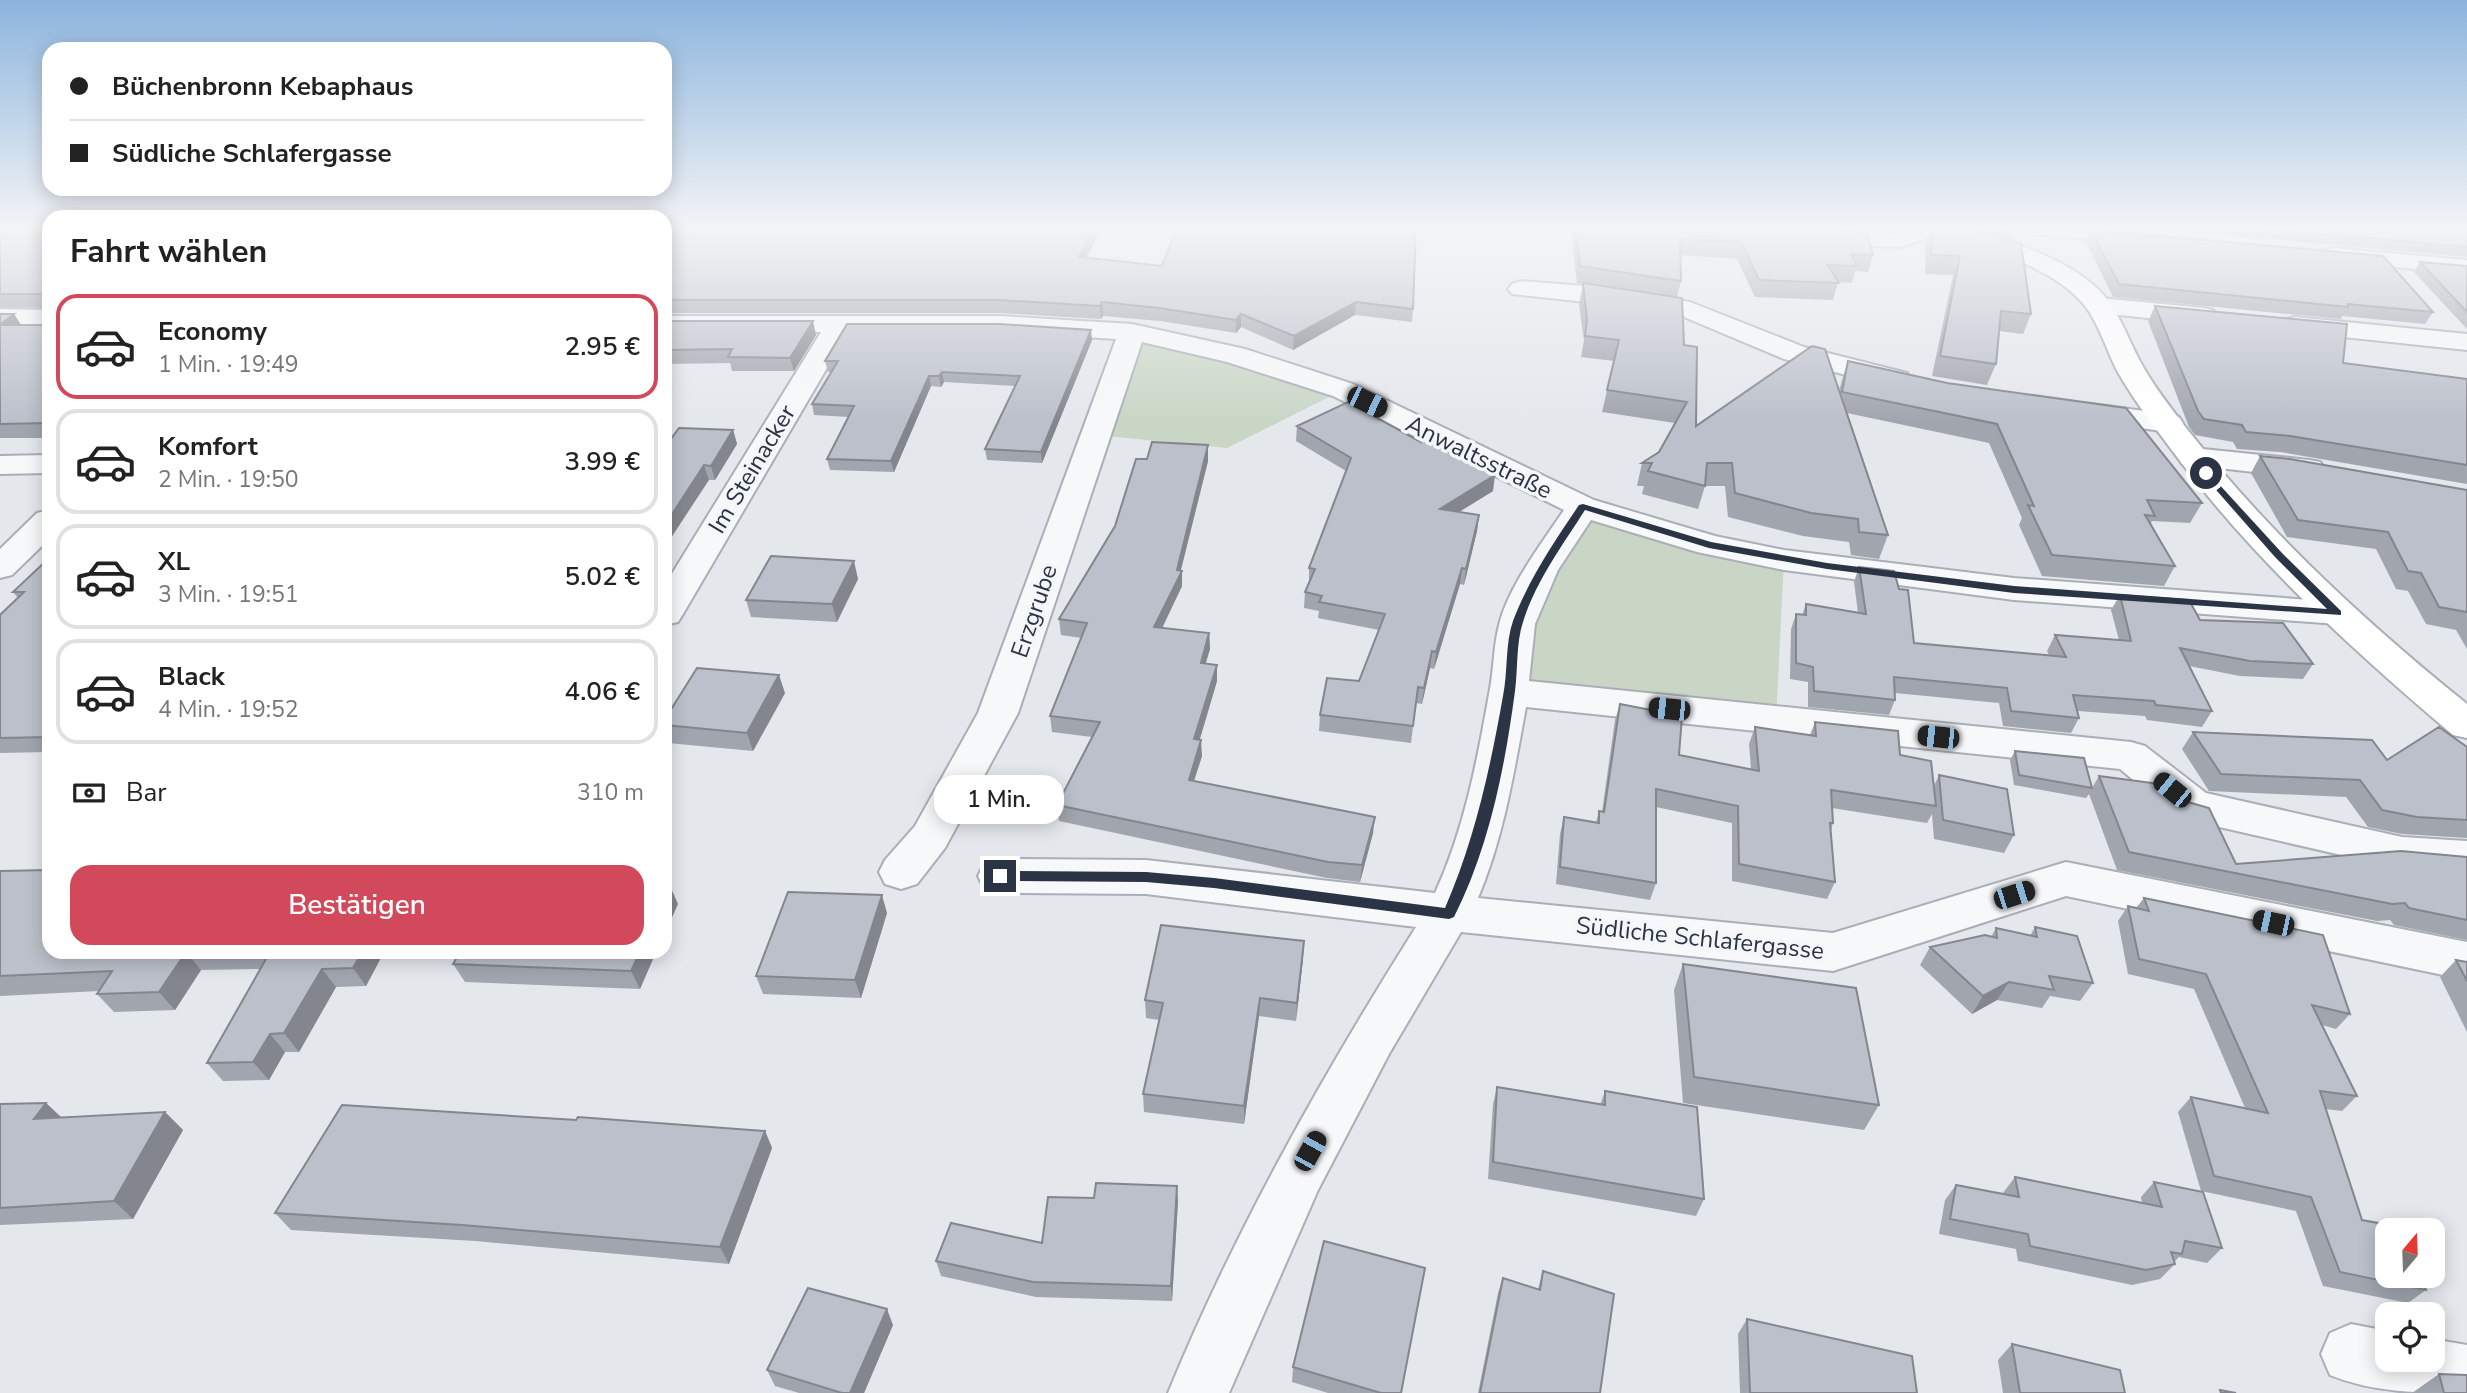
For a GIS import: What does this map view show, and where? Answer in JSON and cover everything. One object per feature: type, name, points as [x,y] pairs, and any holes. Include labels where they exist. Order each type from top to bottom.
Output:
[{"type":"main road","points":[[2085,292],[2100,306],[2128,365],[2193,457],[2279,555],[2337,613],[2467,725]]},
{"type":"street","points":[[1560,292],[1690,310],[1794,353],[1927,387]]},
{"type":"street","points":[[2100,306],[2224,318]]},
{"type":"street","points":[[2431,311],[2464,345]]},
{"type":"street","points":[[0,317],[42,318]]},
{"type":"street","points":[[2265,322],[2464,345]]},
{"type":"street","name":"Anwaltsstraße","points":[[672,324],[1000,324],[1132,332],[1235,355],[1343,390],[1583,507],[1709,545],[1833,567],[2014,589],[2337,613]]},
{"type":"street","name":"Im Steinacker","points":[[672,602],[839,324]]},
{"type":"street","name":"Erzgrube","points":[[901,872],[930,837],[998,713],[1132,332]]},
{"type":"street","points":[[2064,409],[2168,423]]},
{"type":"street","points":[[2193,457],[2280,464],[2334,474]]},
{"type":"street","points":[[0,465],[42,464]]},
{"type":"street","points":[[1198,1393],[1298,1174],[1372,1039],[1449,913],[1472,860],[1482,823],[1510,692],[1517,624],[1541,570],[1583,507]]},
{"type":"street","points":[[0,568],[42,527]]},
{"type":"street","points":[[1510,692],[2131,756],[2193,806],[2403,853],[2467,857]]},
{"type":"street","name":"Südliche Schlafergasse","points":[[1000,876],[1146,877],[1214,883],[1449,913],[1833,952],[2066,878],[2467,961]]},
{"type":"street","points":[[2351,1354],[2467,1375]]},
{"type":"green space","points":[[1132,332],[1343,390],[1227,448],[1096,435]]},
{"type":"green space","points":[[1583,507],[1784,560],[1776,720],[1510,692],[1517,624]]},
{"type":"building","points":[[0,292],[42,292],[42,294]]},
{"type":"building","points":[[672,292],[1414,292],[1413,309],[1356,302],[1294,336],[1241,314],[1236,320],[1102,302],[1100,306],[998,300],[672,300]]},
{"type":"building","points":[[1584,292],[1642,292],[1682,298],[1684,345],[1697,347],[1696,426],[1812,346],[1825,349],[1888,535],[1859,532],[1858,519],[1811,513],[1735,493],[1732,463],[1707,463],[1705,486],[1648,471],[1652,463],[1642,463],[1659,452],[1687,402],[1607,390],[1619,340],[1585,336],[1587,320]]},
{"type":"building","points":[[1953,292],[2028,292],[2031,314],[2001,311],[1996,364],[1940,356]]},
{"type":"building","points":[[2199,292],[2415,292],[2433,312],[2348,304],[2348,307]]},
{"type":"building","points":[[2448,292],[2467,292],[2467,312]]},
{"type":"building","points":[[2155,306],[2347,324],[2343,363],[2467,379],[2467,465],[2290,436],[2246,432],[2242,425],[2204,419],[2198,411]]},
{"type":"building","points":[[0,314],[14,314],[0,325]]},
{"type":"building","points":[[672,321],[813,321],[790,358],[728,357],[732,349],[672,350]]},
{"type":"building","points":[[847,324],[999,324],[1091,330],[1041,452],[985,449],[1020,376],[942,372],[939,376],[929,376],[891,461],[827,459],[854,406],[812,404],[838,361],[825,361]]},
{"type":"building","points":[[0,325],[42,325],[42,423],[0,424]]},
{"type":"building","points":[[1848,361],[1947,383],[2126,408],[2202,503],[2147,500],[2155,516],[2145,515],[2175,566],[2052,555],[2028,505],[2034,506],[1997,424],[1842,392]]},
{"type":"building","points":[[1348,402],[1421,442],[1425,440],[1495,475],[1440,509],[1479,515],[1466,569],[1462,568],[1436,652],[1432,651],[1424,688],[1418,687],[1413,726],[1320,715],[1327,678],[1359,681],[1385,614],[1319,602],[1322,596],[1305,592],[1315,569],[1309,568],[1351,458],[1297,426]]},
{"type":"building","points":[[679,428],[733,430],[711,466],[704,465],[672,514],[672,438]]},
{"type":"building","points":[[1152,442],[1208,445],[1177,570],[1182,571],[1154,627],[1209,633],[1201,663],[1217,665],[1194,739],[1201,740],[1189,780],[1375,817],[1362,865],[1328,862],[1057,805],[1100,722],[1050,716],[1087,623],[1059,619],[1115,526],[1136,459],[1147,459]]},
{"type":"building","points":[[2260,456],[2467,490],[2467,612],[2439,607],[2421,573],[2408,571],[2388,532],[2298,520]]},
{"type":"building","points":[[771,556],[854,561],[832,604],[746,600]]},
{"type":"building","points":[[42,565],[42,737],[0,738],[0,615],[24,592],[13,592]]},
{"type":"building","points":[[1859,567],[1894,571],[1899,589],[1908,590],[1914,643],[2066,657],[2055,635],[2131,641],[2120,595],[2189,600],[2200,620],[2283,623],[2313,664],[2250,661],[2180,648],[2212,711],[2156,705],[2154,701],[2073,695],[2079,718],[2011,711],[2007,688],[1894,677],[1895,700],[1814,691],[1813,667],[1796,663],[1796,614],[1806,615],[1806,604],[1866,614]]},
{"type":"building","points":[[697,668],[779,675],[747,733],[672,726],[672,708]]},
{"type":"building","points":[[1620,704],[1682,716],[1679,755],[1759,771],[1755,727],[1816,736],[1815,722],[1898,731],[1900,755],[1931,761],[1936,806],[1831,790],[1833,823],[1830,823],[1835,882],[1739,864],[1738,806],[1656,789],[1656,883],[1560,867],[1564,817],[1599,823],[1599,811],[1604,812]]},
{"type":"building","points":[[2439,727],[2467,747],[2467,820],[2417,817],[2382,810],[2360,780],[2221,774],[2193,732],[2372,740],[2387,760]]},
{"type":"building","points":[[2015,751],[2084,758],[2092,788],[2019,775]]},
{"type":"building","points":[[1939,775],[2007,789],[2014,835],[1943,820]]},
{"type":"building","points":[[2099,776],[2167,785],[2188,802],[2209,808],[2236,864],[2401,851],[2467,857],[2467,920],[2409,908],[2405,903],[2392,904],[2129,852]]},
{"type":"building","points":[[42,870],[42,959],[181,959],[159,992],[97,994],[112,971],[0,976],[0,871]]},
{"type":"building","points":[[788,892],[882,895],[855,980],[756,976]]},
{"type":"building","points":[[2144,898],[2323,935],[2350,1014],[2312,1005],[2357,1096],[2320,1091],[2362,1220],[2375,1222],[2375,1279],[2340,1272],[2311,1197],[2214,1176],[2191,1097],[2268,1113],[2206,974],[2139,959],[2128,906],[2149,911]]},
{"type":"building","points":[[1161,925],[1304,941],[1297,1003],[1260,998],[1244,1106],[1143,1094],[1163,1003],[1145,1000]]},
{"type":"building","points":[[2035,927],[2077,936],[2093,983],[2049,976],[2054,990],[2009,982],[1983,996],[1930,947],[1985,935],[1997,938],[1996,928],[2037,937]]},
{"type":"building","points":[[266,959],[358,959],[353,968],[322,969],[284,1033],[270,1034],[253,1062],[207,1063]]},
{"type":"building","points":[[456,959],[637,959],[631,971],[453,964]]},
{"type":"building","points":[[2456,960],[2467,962],[2467,981]]},
{"type":"building","points":[[1683,964],[1856,988],[1879,1105],[1694,1077]]},
{"type":"building","points":[[1497,1087],[1605,1105],[1605,1091],[1697,1107],[1704,1199],[1493,1162]]},
{"type":"building","points":[[46,1103],[34,1119],[165,1112],[114,1201],[0,1208],[0,1104]]},
{"type":"building","points":[[342,1105],[576,1120],[578,1117],[765,1131],[720,1247],[462,1225],[275,1213]]},
{"type":"building","points":[[2015,1177],[2162,1207],[2154,1182],[2203,1192],[2222,1248],[2185,1241],[2182,1254],[2171,1252],[2175,1264],[2146,1270],[2030,1246],[2028,1234],[1950,1219],[1956,1185],[2019,1197]]},
{"type":"building","points":[[1096,1183],[1177,1186],[1171,1286],[1033,1282],[936,1261],[951,1223],[1042,1243],[1048,1197],[1094,1198]]},
{"type":"building","points":[[1324,1241],[1425,1268],[1401,1393],[1381,1393],[1293,1367]]},
{"type":"building","points":[[1543,1271],[1614,1294],[1600,1393],[1480,1393],[1503,1278],[1540,1290]]},
{"type":"building","points":[[808,1288],[887,1309],[850,1393],[842,1393],[767,1370]]},
{"type":"building","points":[[1747,1319],[1912,1356],[1917,1393],[1750,1393]]},
{"type":"building","points":[[2012,1344],[2120,1370],[2125,1393],[2020,1393]]},
{"type":"building","points":[[2439,1374],[2467,1375],[2467,1393],[2444,1393]]},
{"type":"route","points":[[1000,876],[1146,877],[1449,913],[1472,860],[1489,798],[1510,692],[1517,624],[1541,570],[1583,507],[1709,545],[1784,560],[2014,589],[2337,613],[2279,555],[2206,473]]}]
